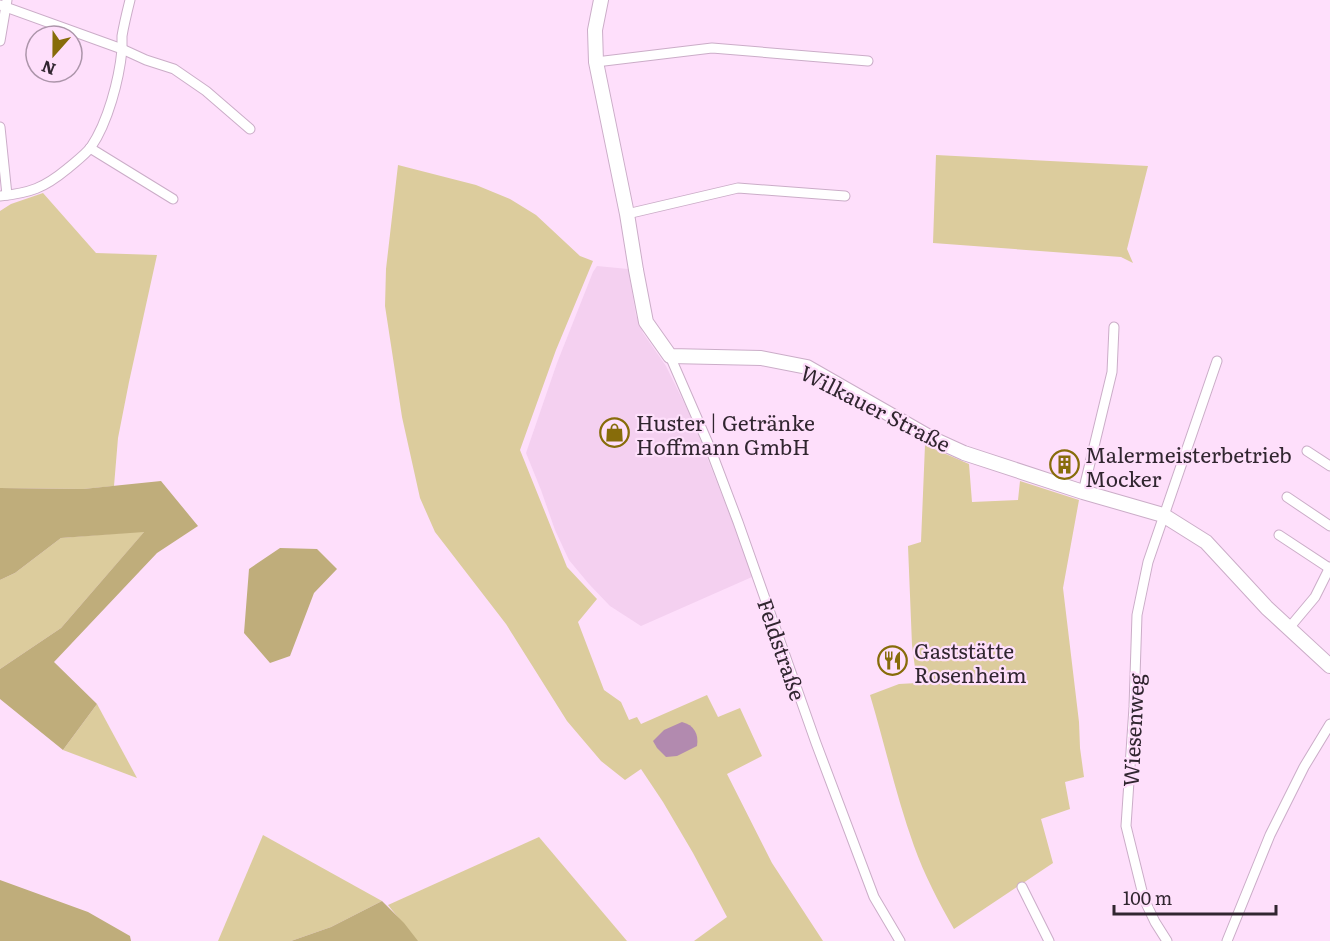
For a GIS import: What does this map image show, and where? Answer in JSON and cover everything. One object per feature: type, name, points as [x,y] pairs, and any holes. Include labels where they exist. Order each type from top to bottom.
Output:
[{"type":"street","points":[[0,127],[2,197],[21,194],[45,186],[74,164],[90,148],[104,125],[115,87],[130,0]]},
{"type":"street","points":[[601,0],[595,30],[596,62],[646,322],[670,356]]},
{"type":"street","points":[[0,41],[4,4],[174,69],[206,91],[250,129]]},
{"type":"street","points":[[596,62],[712,48],[868,61]]},
{"type":"street","points":[[90,148],[173,200]]},
{"type":"street","points":[[627,214],[738,188],[845,196]]},
{"type":"street","points":[[1083,492],[1112,372],[1114,327]]},
{"type":"street","name":"Wilkauer Straße","points":[[670,356],[761,358],[807,367],[931,438],[956,449],[1083,492],[1163,515],[1206,542],[1267,608],[1330,666]]},
{"type":"street","name":"Feldstraße","points":[[670,356],[710,448],[738,522],[816,743],[874,897],[900,941]]},
{"type":"street","name":"Wiesenweg","points":[[1167,941],[1144,899],[1126,826],[1137,615],[1148,562],[1217,361]]},
{"type":"street","points":[[1307,451],[1330,466]]},
{"type":"street","points":[[1287,497],[1330,526]]},
{"type":"street","points":[[1280,535],[1330,568],[1315,597],[1289,628]]},
{"type":"street","points":[[1227,941],[1270,835],[1304,767],[1330,724]]},
{"type":"street","points":[[1022,887],[1049,941]]},
{"type":"shaded area","points":[[936,155],[1148,166],[1127,249],[1133,263],[1121,257],[933,243]]},
{"type":"shaded area","points":[[398,165],[476,185],[510,199],[536,215],[580,256],[593,261],[556,350],[520,450],[567,567],[597,599],[578,622],[604,690],[621,702],[629,720],[637,717],[641,724],[707,695],[718,717],[740,708],[762,756],[727,774],[772,863],[823,941],[694,941],[727,917],[663,802],[641,769],[625,780],[601,761],[567,721],[506,624],[435,532],[420,498],[402,417],[385,306],[386,269]]},
{"type":"shaded area","points":[[43,193],[96,253],[157,255],[118,438],[114,486],[83,489],[0,488],[0,211],[11,204]]},
{"type":"shaded area","name":"Huster | Getränke Hoffmann GmbH","points":[[597,266],[628,269],[636,315],[643,333],[666,366],[692,419],[752,577],[641,626],[610,606],[569,560],[555,530],[526,453],[557,363]]},
{"type":"shaded area","points":[[925,445],[969,464],[972,502],[1018,500],[1020,481],[1079,500],[1063,588],[1084,777],[1065,782],[1070,809],[1041,819],[1053,863],[954,929],[932,888],[914,846],[870,695],[899,684],[917,683],[912,645],[908,546],[921,542]]},
{"type":"shaded area","points":[[161,481],[198,526],[157,553],[54,662],[97,704],[63,750],[0,699],[0,669],[61,628],[144,532],[61,538],[15,573],[0,580],[0,488],[83,489]]},
{"type":"shaded area","points":[[145,531],[61,628],[0,669],[0,580],[15,573],[61,538]]},
{"type":"shaded area","points":[[280,548],[317,549],[337,569],[314,593],[290,656],[270,663],[244,633],[249,569]]},
{"type":"shaded area","points":[[97,704],[137,778],[63,750]]},
{"type":"shaded area","points":[[682,722],[690,725],[695,731],[697,746],[677,756],[666,757],[653,741],[664,730]]},
{"type":"shaded area","points":[[263,835],[382,901],[331,927],[291,941],[218,941]]},
{"type":"shaded area","points":[[539,837],[627,941],[417,941],[388,905]]},
{"type":"shaded area","points":[[0,880],[88,912],[130,936],[131,941],[0,941]]},
{"type":"shaded area","points":[[382,901],[418,941],[291,941],[331,927]]},
{"type":"place","name":"Huster | Getränke Hoffmann GmbH","points":[[615,433]]},
{"type":"place","name":"Malermeisterbetrieb Mocker","points":[[1064,465]]},
{"type":"place","name":"Gaststätte Rosenheim","points":[[893,661]]}]
